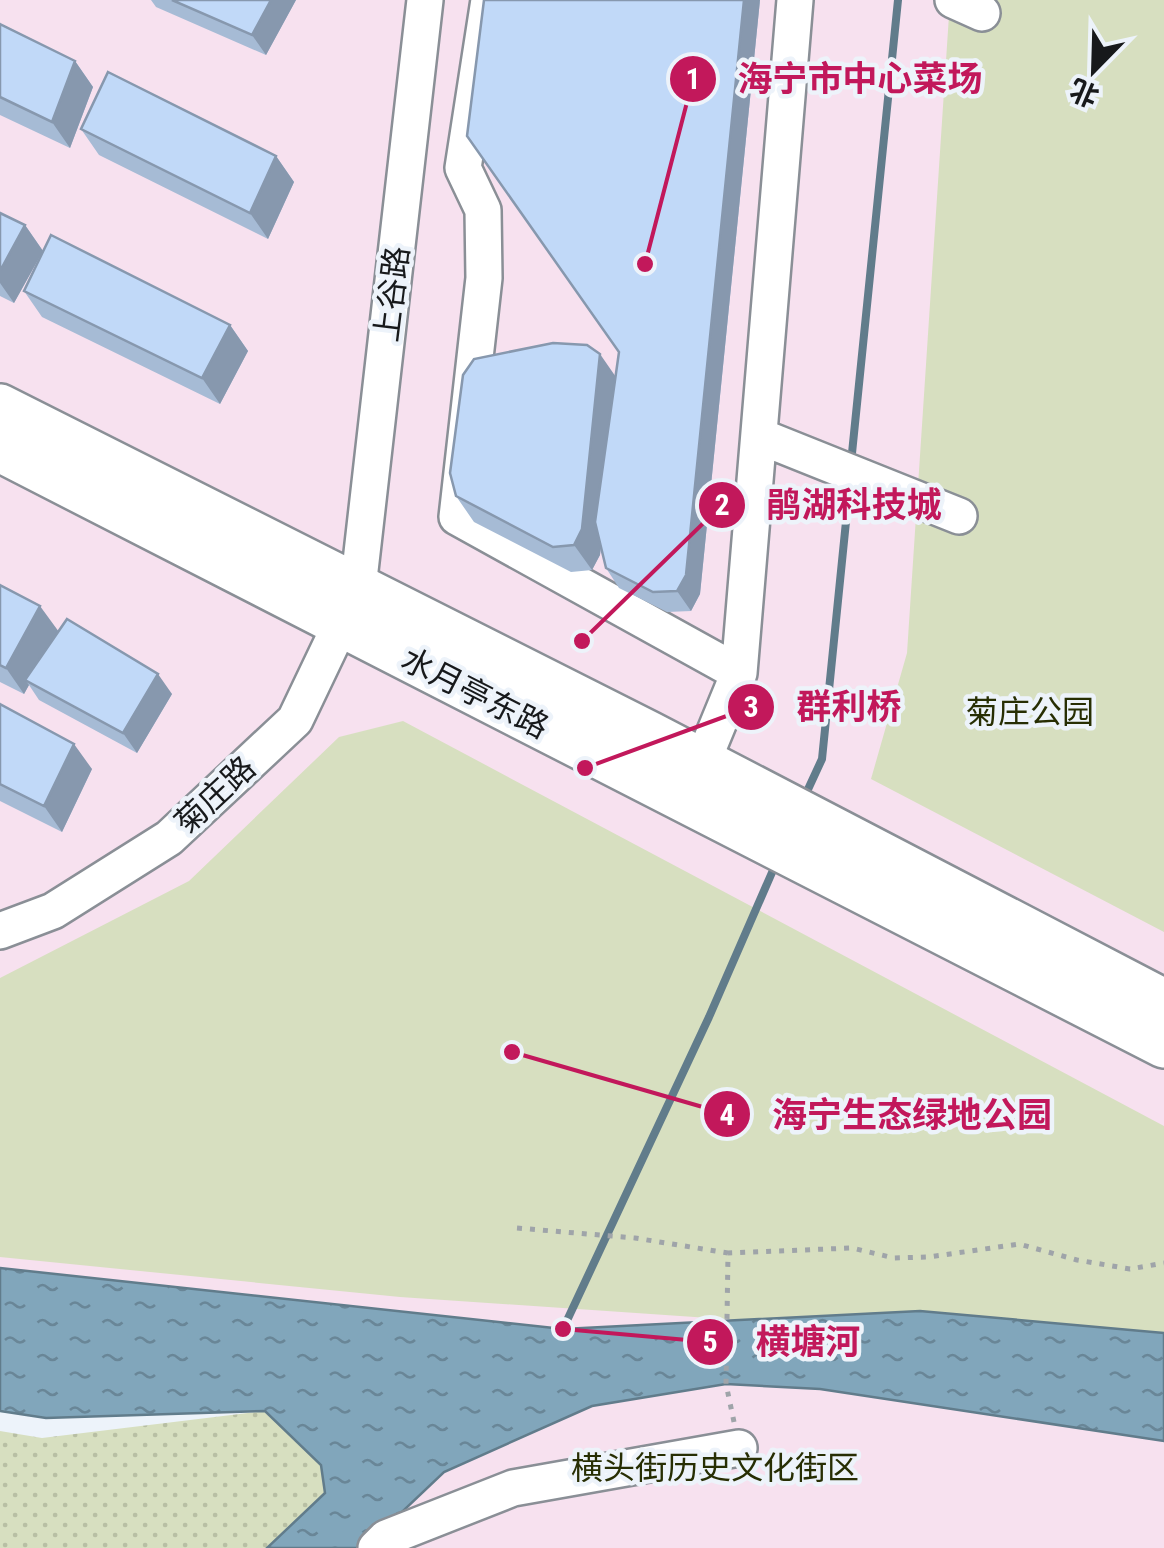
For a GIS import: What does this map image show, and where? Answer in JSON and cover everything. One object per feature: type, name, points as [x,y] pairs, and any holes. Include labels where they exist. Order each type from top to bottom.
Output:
[{"type":"main road","name":"水月亭东路","points":[[0,407],[350,606],[747,810],[847,860],[1164,1002]]},
{"type":"main road","name":"水月亭东路","points":[[0,449],[702,763],[747,810]]},
{"type":"main road","name":"水月亭东路","points":[[847,860],[1164,1045]]},
{"type":"street","name":"上谷路","points":[[350,606],[425,0]]},
{"type":"street","points":[[489,0],[464,168],[484,210],[484,278],[456,518],[739,673]]},
{"type":"street","points":[[702,763],[739,673],[796,0]]},
{"type":"street","points":[[759,436],[959,516]]},
{"type":"street","name":"菊庄路","points":[[0,931],[53,911],[169,838],[295,720],[350,606]]},
{"type":"street","points":[[376,1548],[386,1538],[513,1488],[739,1448]]},
{"type":"path","points":[[517,1228],[634,1238],[728,1253],[852,1248],[894,1258],[1018,1244],[1130,1269],[1164,1263]]},
{"type":"path","points":[[728,1253],[726,1384],[739,1448]]},
{"type":"shaded area","points":[[0,0],[1164,0],[1164,1359],[563,1329],[0,1283]]},
{"type":"shaded area","name":"横头街历史文化街区","points":[[726,1384],[820,1389],[1164,1441],[1164,1548],[364,1548],[444,1472],[592,1406]]},
{"type":"green space","name":"菊庄公园","points":[[950,0],[1164,0],[1164,932],[871,779],[907,653]]},
{"type":"green space","points":[[403,721],[1164,1126],[1164,1349],[400,1297],[0,1257],[0,978],[189,881],[339,737]]},
{"type":"green space","points":[[265,1411],[321,1465],[325,1493],[267,1548],[0,1548],[0,1431],[42,1438]]},
{"type":"water","points":[[0,1268],[563,1329],[920,1311],[1164,1333],[1164,1441],[820,1389],[726,1384],[592,1406],[444,1472],[364,1548],[267,1548],[325,1493],[321,1465],[265,1411],[46,1418],[0,1411]]},
{"type":"building","points":[[172,0],[271,0],[252,35]]},
{"type":"building","points":[[484,0],[744,0],[686,575],[677,591],[653,592],[606,568],[595,522],[619,352],[467,136]]},
{"type":"building","points":[[0,24],[75,61],[52,122],[0,97]]},
{"type":"building","points":[[108,72],[276,156],[250,213],[81,129]]},
{"type":"building","points":[[0,213],[25,225],[0,271]]},
{"type":"building","points":[[51,235],[230,325],[202,378],[24,291]]},
{"type":"building","points":[[553,343],[587,345],[600,354],[582,529],[574,545],[553,547],[456,496],[450,473],[463,375],[474,359]]},
{"type":"building","points":[[0,585],[40,606],[6,668],[0,665]]},
{"type":"building","points":[[67,619],[158,674],[123,733],[25,680]]},
{"type":"building","points":[[0,704],[74,744],[44,806],[0,784]]},
{"type":"waterway","points":[[851,463],[898,0]]},
{"type":"waterway","points":[[804,798],[822,759],[850,482]]},
{"type":"waterway","points":[[563,1329],[709,1017],[777,861]]},
{"type":"place","name":"海宁市中心菜场","points":[[645,264]]},
{"type":"place","name":"鹃湖科技城","points":[[582,641]]},
{"type":"place","name":"群利桥","points":[[585,768]]},
{"type":"place","name":"海宁生态绿地公园","points":[[512,1052]]},
{"type":"place","name":"横塘河","points":[[563,1329]]}]
